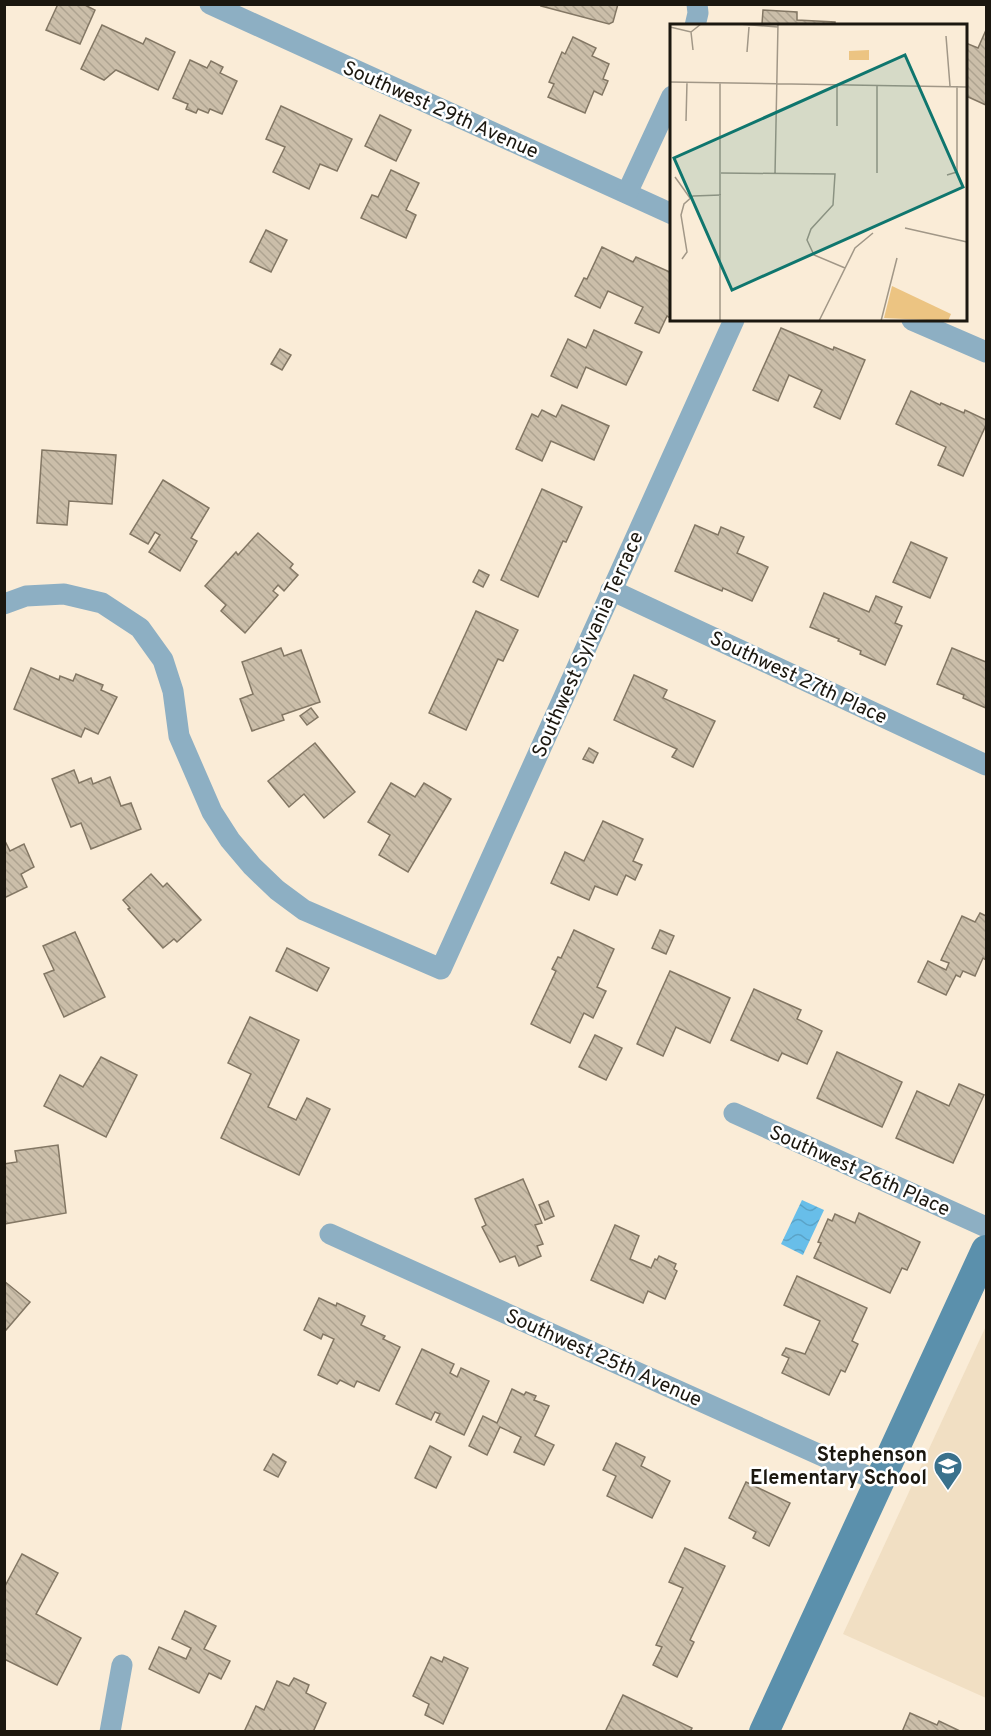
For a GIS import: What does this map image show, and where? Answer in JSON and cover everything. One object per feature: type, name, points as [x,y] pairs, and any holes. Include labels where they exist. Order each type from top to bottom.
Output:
[{"type":"street","name":"Southwest 29th Avenue","points":[[210,4],[670,213]]},
{"type":"street","points":[[695,24],[697,4]]},
{"type":"street","points":[[627,193],[670,100]]},
{"type":"street","name":"Southwest Sylvania Terrace","points":[[4,604],[26,596],[64,594],[102,603],[140,628],[163,660],[173,691],[179,736],[207,801],[230,840],[252,867],[304,910],[441,969],[734,321]]},
{"type":"street","points":[[914,321],[987,352]]},
{"type":"street","name":"Southwest 27th Place","points":[[611,590],[987,765]]},
{"type":"street","name":"Southwest 26th Place","points":[[734,1113],[987,1227]]},
{"type":"street","name":"Southwest 25th Avenue","points":[[330,1234],[878,1481]]},
{"type":"street","points":[[764,1731],[987,1250]]},
{"type":"street","points":[[110,1731],[122,1665]]},
{"type":"shaded area","name":"Stephenson Elementary School","points":[[986,1326],[986,1698],[843,1634]]},
{"type":"water","points":[[802,1200],[824,1210],[803,1255],[781,1244]]},
{"type":"building","points":[[58,4],[83,4],[95,10],[80,44],[46,30]]},
{"type":"building","points":[[542,4],[618,4],[613,22],[609,24],[541,6]]},
{"type":"building","points":[[763,10],[797,12],[797,20],[835,22],[835,24],[762,24]]},
{"type":"building","points":[[102,25],[143,44],[146,38],[175,52],[158,90],[116,70],[104,80],[81,69]]},
{"type":"building","points":[[986,30],[986,105],[967,96],[967,43],[978,48]]},
{"type":"building","points":[[573,37],[596,48],[592,56],[609,64],[603,79],[608,81],[602,95],[594,91],[585,113],[548,97],[554,84],[549,82],[562,52],[565,54]]},
{"type":"building","points":[[190,60],[207,68],[211,61],[223,67],[220,73],[237,81],[222,114],[210,109],[208,113],[198,109],[196,113],[186,109],[188,104],[173,98]]},
{"type":"building","points":[[281,106],[352,139],[337,171],[320,164],[309,189],[273,172],[285,147],[266,139]]},
{"type":"building","points":[[380,115],[411,130],[396,161],[365,146]]},
{"type":"building","points":[[391,170],[419,183],[406,210],[416,215],[406,238],[361,218],[372,195],[378,197]]},
{"type":"building","points":[[266,230],[287,240],[271,272],[250,262]]},
{"type":"building","points":[[602,247],[633,262],[636,257],[670,272],[670,318],[667,316],[659,333],[635,323],[643,307],[608,291],[600,308],[575,296],[584,278],[587,279]]},
{"type":"building","points":[[781,328],[833,350],[834,347],[865,360],[840,419],[814,407],[822,390],[789,375],[778,401],[753,390]]},
{"type":"building","points":[[594,330],[642,352],[626,385],[586,367],[577,388],[551,376],[568,339],[586,348]]},
{"type":"building","points":[[280,349],[291,355],[282,370],[271,364]]},
{"type":"building","points":[[911,391],[940,405],[941,403],[964,413],[965,410],[986,420],[986,425],[963,476],[938,465],[946,447],[896,424]]},
{"type":"building","points":[[562,405],[609,426],[594,460],[551,441],[542,461],[516,449],[532,414],[538,417],[542,410],[556,417]]},
{"type":"building","points":[[42,450],[116,455],[112,504],[69,501],[67,525],[37,523]]},
{"type":"building","points":[[163,480],[209,508],[191,538],[197,541],[180,571],[149,552],[160,535],[155,532],[148,544],[130,534]]},
{"type":"building","points":[[542,489],[582,507],[566,542],[563,541],[538,597],[501,580]]},
{"type":"building","points":[[695,525],[718,535],[721,527],[744,537],[737,553],[768,567],[752,601],[675,571]]},
{"type":"building","points":[[258,533],[293,564],[290,568],[298,575],[284,591],[278,585],[273,591],[278,595],[245,633],[221,611],[226,605],[205,586],[236,552],[238,555]]},
{"type":"building","points":[[911,542],[947,558],[930,598],[893,582]]},
{"type":"building","points":[[479,570],[489,575],[483,587],[473,582]]},
{"type":"building","points":[[824,593],[869,612],[876,596],[902,607],[895,623],[902,626],[885,665],[860,654],[861,651],[838,641],[839,639],[810,627]]},
{"type":"building","points":[[476,611],[518,630],[503,661],[498,659],[466,730],[429,713]]},
{"type":"building","points":[[281,648],[284,656],[301,650],[320,702],[282,715],[284,720],[252,731],[240,699],[253,694],[242,662]]},
{"type":"building","points":[[952,648],[986,662],[986,708],[963,698],[964,695],[937,684]]},
{"type":"building","points":[[31,668],[59,680],[60,676],[73,681],[76,674],[103,685],[101,690],[117,697],[98,734],[85,728],[81,737],[14,709]]},
{"type":"building","points":[[634,675],[667,690],[663,698],[715,721],[693,767],[672,757],[677,749],[614,720]]},
{"type":"building","points":[[311,708],[318,717],[307,725],[300,716]]},
{"type":"building","points":[[315,743],[355,792],[324,818],[304,794],[289,807],[268,781]]},
{"type":"building","points":[[589,748],[598,753],[593,763],[583,759]]},
{"type":"building","points":[[74,770],[79,783],[91,778],[93,784],[110,777],[121,806],[131,803],[141,829],[91,849],[81,823],[71,827],[52,779]]},
{"type":"building","points":[[391,783],[415,797],[424,783],[451,799],[408,872],[379,855],[390,835],[368,822]]},
{"type":"building","points":[[603,821],[643,839],[633,861],[642,865],[635,880],[626,875],[617,895],[595,886],[589,900],[551,883],[565,852],[584,861]]},
{"type":"building","points":[[4,839],[10,851],[24,844],[34,867],[21,874],[27,887],[4,898]]},
{"type":"building","points":[[151,874],[163,887],[167,883],[201,920],[177,942],[174,939],[163,948],[128,909],[130,908],[123,900]]},
{"type":"building","points":[[980,913],[986,916],[986,960],[983,958],[975,976],[963,971],[960,977],[956,975],[946,995],[918,982],[928,961],[946,970],[949,963],[941,960],[962,916],[975,922]]},
{"type":"building","points":[[574,930],[614,949],[597,987],[606,991],[593,1018],[584,1013],[570,1043],[531,1024],[556,971],[552,969],[558,957],[561,958]]},
{"type":"building","points":[[660,930],[674,936],[666,954],[652,948]]},
{"type":"building","points":[[75,932],[105,997],[64,1017],[44,974],[54,970],[43,946]]},
{"type":"building","points":[[287,948],[329,968],[317,991],[276,971]]},
{"type":"building","points":[[670,971],[730,998],[710,1043],[676,1027],[663,1056],[637,1044]]},
{"type":"building","points":[[754,989],[801,1010],[797,1019],[822,1031],[807,1064],[782,1053],[778,1061],[731,1040]]},
{"type":"building","points":[[250,1017],[299,1040],[268,1107],[296,1120],[307,1098],[330,1109],[299,1175],[221,1138],[251,1074],[228,1063]]},
{"type":"building","points":[[595,1035],[622,1048],[606,1080],[579,1067]]},
{"type":"building","points":[[837,1052],[902,1082],[882,1127],[817,1098]]},
{"type":"building","points":[[101,1057],[137,1075],[106,1137],[44,1106],[60,1075],[83,1087]]},
{"type":"building","points":[[959,1084],[984,1095],[953,1163],[896,1138],[917,1091],[949,1106]]},
{"type":"building","points":[[58,1145],[66,1213],[4,1224],[4,1164],[17,1162],[15,1151]]},
{"type":"building","points":[[523,1179],[542,1223],[535,1225],[543,1244],[537,1246],[541,1256],[519,1266],[515,1256],[500,1262],[482,1227],[486,1225],[475,1199]]},
{"type":"building","points":[[548,1201],[554,1216],[545,1220],[539,1205]]},
{"type":"building","points":[[859,1213],[920,1242],[907,1270],[902,1268],[890,1293],[814,1258],[828,1219],[832,1221],[835,1214],[855,1223]]},
{"type":"building","points":[[615,1225],[639,1236],[630,1259],[651,1268],[659,1256],[676,1264],[674,1269],[677,1271],[665,1299],[648,1291],[643,1303],[591,1280]]},
{"type":"building","points":[[797,1276],[867,1308],[852,1341],[858,1344],[845,1372],[841,1370],[829,1395],[782,1373],[789,1358],[782,1355],[786,1348],[805,1354],[820,1321],[784,1305]]},
{"type":"building","points":[[4,1281],[30,1302],[6,1330],[4,1329]]},
{"type":"building","points":[[319,1298],[336,1306],[337,1303],[365,1316],[361,1325],[385,1336],[383,1339],[400,1347],[379,1391],[357,1381],[354,1387],[340,1380],[337,1384],[318,1375],[334,1339],[323,1334],[321,1339],[304,1330]]},
{"type":"building","points":[[422,1349],[454,1364],[450,1373],[457,1377],[461,1368],[489,1381],[464,1435],[436,1422],[440,1414],[435,1412],[431,1420],[396,1404]]},
{"type":"building","points":[[512,1389],[524,1395],[526,1392],[536,1396],[534,1400],[549,1406],[535,1436],[554,1445],[544,1465],[514,1452],[521,1437],[500,1427],[487,1455],[469,1446],[483,1416],[497,1423]]},
{"type":"building","points":[[616,1443],[645,1457],[641,1466],[670,1481],[652,1518],[607,1496],[616,1476],[603,1470]]},
{"type":"building","points":[[430,1446],[451,1457],[436,1488],[415,1478]]},
{"type":"building","points":[[273,1454],[286,1462],[278,1477],[264,1470]]},
{"type":"building","points":[[746,1482],[790,1503],[769,1546],[753,1538],[756,1532],[729,1518]]},
{"type":"building","points":[[685,1548],[725,1566],[690,1640],[694,1642],[677,1677],[653,1665],[662,1647],[656,1645],[683,1588],[669,1582]]},
{"type":"building","points":[[22,1554],[58,1573],[36,1614],[81,1638],[57,1685],[4,1659],[4,1588]]},
{"type":"building","points":[[185,1611],[216,1626],[204,1649],[230,1661],[221,1679],[209,1673],[199,1693],[149,1669],[159,1647],[186,1659],[191,1648],[172,1639]]},
{"type":"building","points":[[431,1657],[442,1662],[444,1657],[468,1668],[443,1724],[425,1715],[429,1704],[413,1696]]},
{"type":"building","points":[[294,1678],[309,1685],[306,1693],[326,1703],[313,1732],[280,1730],[279,1732],[244,1732],[256,1706],[264,1710],[277,1681],[289,1686]]},
{"type":"building","points":[[623,1695],[692,1728],[690,1732],[605,1732]]},
{"type":"building","points":[[910,1713],[937,1725],[939,1721],[962,1732],[902,1732]]},
{"type":"place","name":"Stephenson Elementary School","points":[[948,1492]]}]
